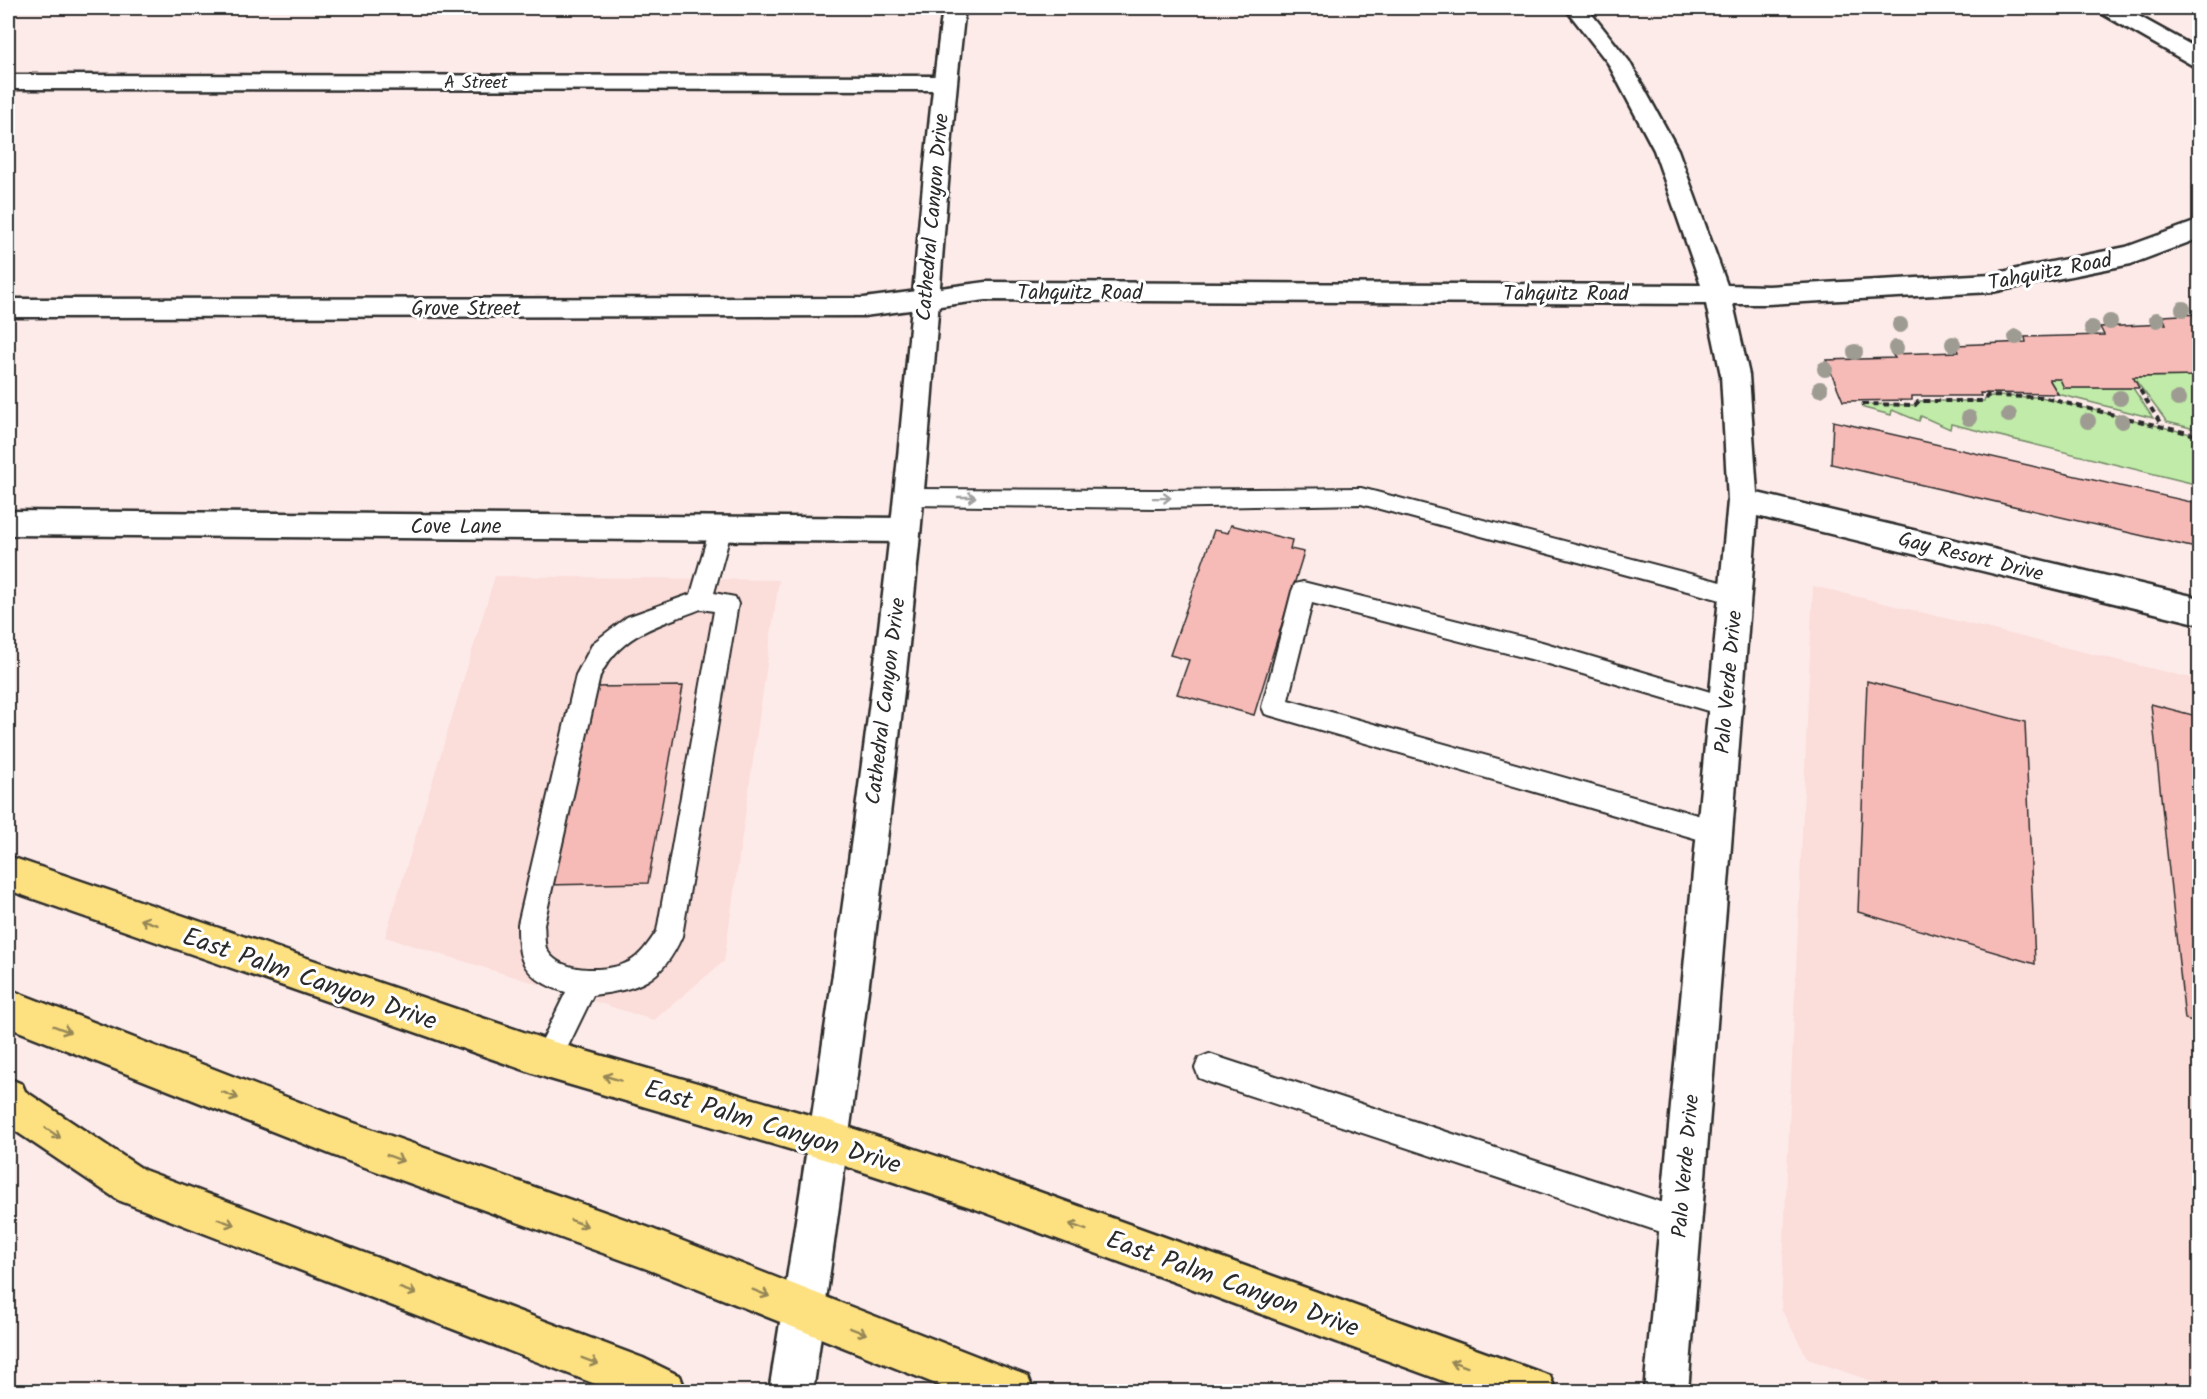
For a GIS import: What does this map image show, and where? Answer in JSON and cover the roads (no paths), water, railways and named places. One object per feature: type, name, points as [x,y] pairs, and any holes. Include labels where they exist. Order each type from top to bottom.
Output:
[{"type":"main road","name":"East Palm Canyon Drive","points":[[8,873],[547,1059],[830,1141],[973,1188],[1534,1392]]},
{"type":"main road","points":[[8,1008],[340,1138],[647,1248],[1012,1392]]},
{"type":"main road","points":[[9,1102],[132,1186],[643,1380],[664,1392]]},
{"type":"street","name":"Cathedral Canyon Drive","points":[[791,1392],[830,1141],[909,497],[924,300],[944,83],[954,8]]},
{"type":"street","name":"Palo Verde Drive","points":[[1576,8],[1618,61],[1666,150],[1717,294],[1735,375],[1743,501],[1666,1392]]},
{"type":"street","points":[[2109,8],[2199,60]]},
{"type":"street","name":"A Street","points":[[8,82],[944,83]]},
{"type":"street","name":"Tahquitz Road","points":[[924,300],[986,291],[1717,294],[1851,292],[1992,283],[2131,255],[2199,228]]},
{"type":"street","name":"Grove Street","points":[[8,308],[864,308],[924,300]]},
{"type":"street","name":"Gay Resort Drive","points":[[1743,501],[2199,611]]},
{"type":"street","name":"Cove Lane","points":[[8,523],[905,530]]},
{"type":"lane","points":[[909,497],[1157,499],[1361,496],[1736,595]]},
{"type":"lane","points":[[702,600],[721,528]]},
{"type":"lane","points":[[1715,832],[1274,706],[1303,591],[1542,652],[1725,706]]},
{"type":"lane","points":[[702,600],[728,604],[669,936],[651,962],[629,977],[585,983],[553,975],[533,954],[531,924],[588,675],[601,650],[635,624],[702,600]]},
{"type":"lane","points":[[547,1059],[585,983]]},
{"type":"lane","points":[[1209,1068],[1679,1223]]}]
